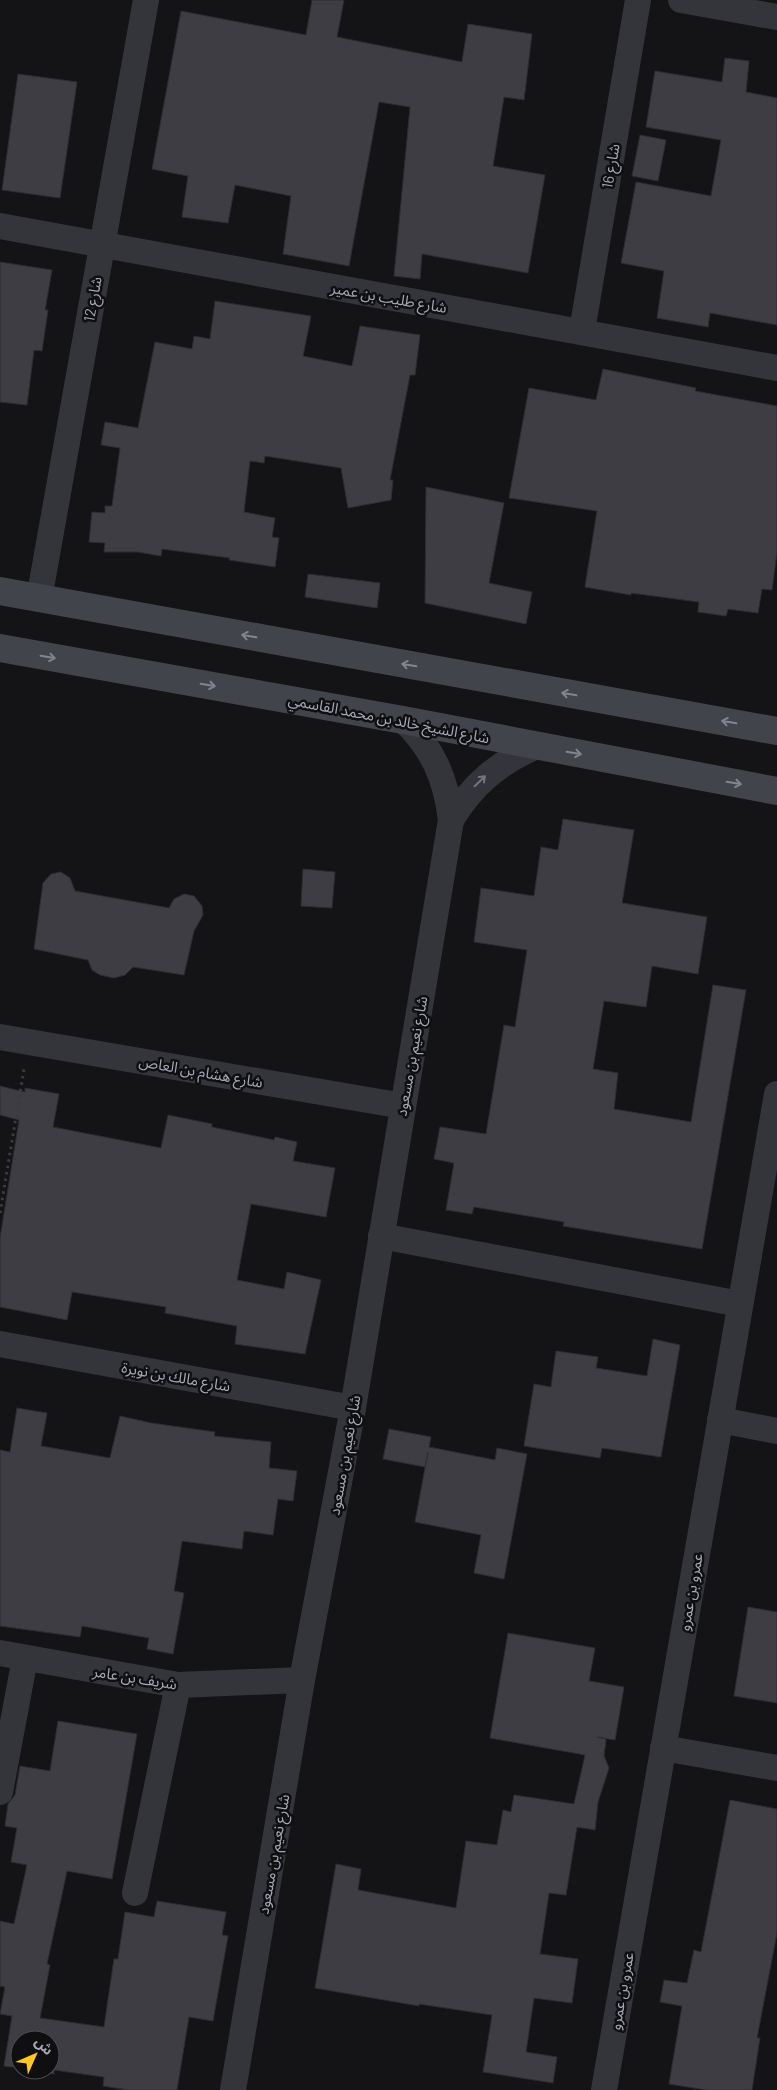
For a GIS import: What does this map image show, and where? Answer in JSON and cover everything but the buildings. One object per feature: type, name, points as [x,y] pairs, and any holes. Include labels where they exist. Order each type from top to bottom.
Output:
[{"type":"main road","points":[[0,591],[777,731]]},
{"type":"main road","name":"شارع الشيخ خالد بن محمد القاسمي","points":[[0,648],[403,720],[775,792]]},
{"type":"street","name":"شارع 12","points":[[39,599],[146,0]]},
{"type":"street","name":"شارع 16","points":[[582,331],[638,0]]},
{"type":"street","points":[[681,0],[777,17]]},
{"type":"street","name":"شارع طليب بن عمير","points":[[0,226],[777,368]]},
{"type":"street","name":"شارع نعيم بن مسعود","points":[[233,2090],[302,1680],[353,1408],[451,820],[445,783],[438,765],[416,733],[403,720]]},
{"type":"street","name":"شارع نعيم بن مسعود","points":[[451,820],[467,796],[487,775],[511,758],[537,746]]},
{"type":"street","name":"شارع هشام بن العاص","points":[[0,1037],[403,1106]]},
{"type":"street","name":"عمرو بن عمرو","points":[[604,2090],[740,1304],[771,1163],[777,1094]]},
{"type":"street","points":[[381,1236],[740,1304]]},
{"type":"street","name":"شارع مالك بن نويرة","points":[[0,1344],[353,1408]]},
{"type":"street","points":[[720,1420],[777,1430]]},
{"type":"street","points":[[0,1792],[12,1656]]},
{"type":"street","name":"شريف بن عامر","points":[[12,1656],[178,1685],[302,1680]]},
{"type":"street","points":[[135,1893],[178,1685]]},
{"type":"street","points":[[663,1748],[777,1768]]},
{"type":"path","points":[[0,1213],[28,1042]]}]
